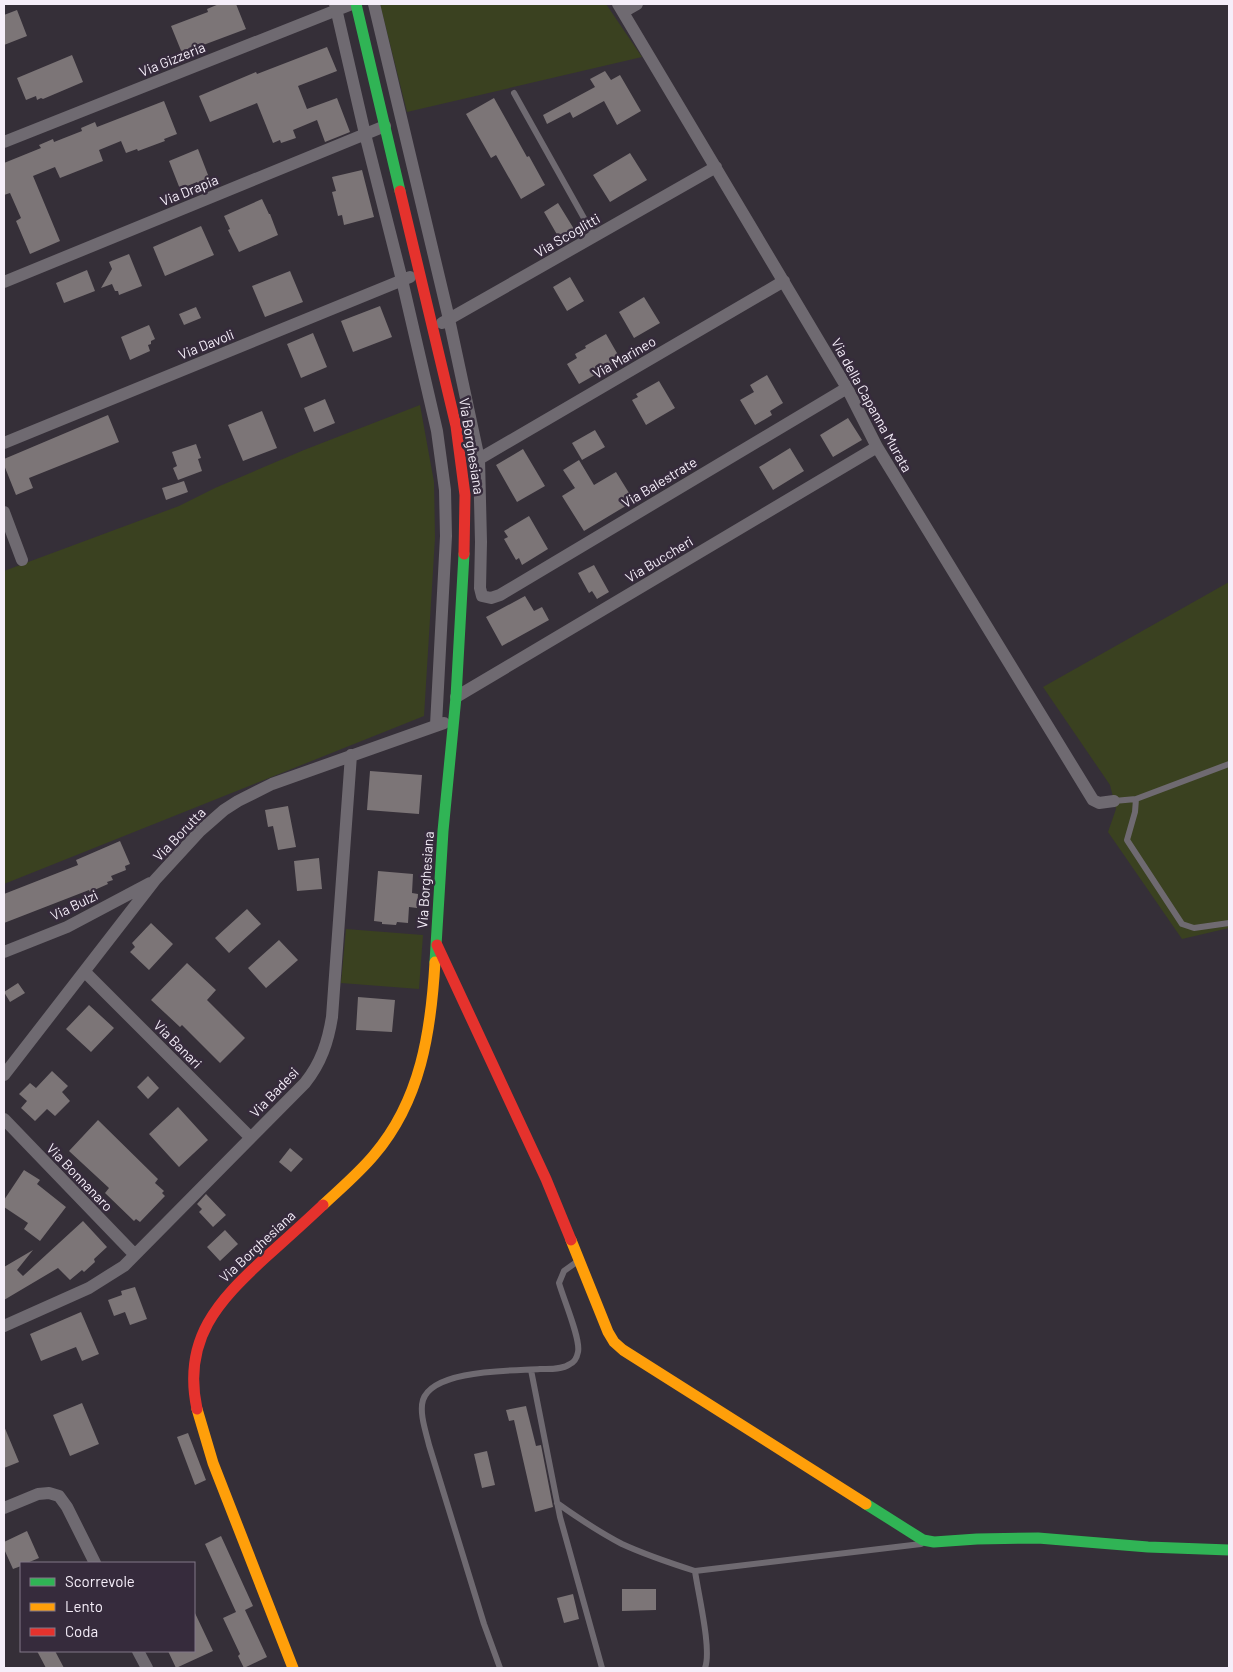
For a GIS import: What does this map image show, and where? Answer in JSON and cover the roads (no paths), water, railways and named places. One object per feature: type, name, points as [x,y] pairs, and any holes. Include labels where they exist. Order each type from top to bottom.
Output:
[{"type":"street","name":"Via Gizzeria","points":[[4,142],[336,7],[352,4]]},
{"type":"street","name":"Via Borghesiana","points":[[293,1668],[200,1424],[194,1389],[193,1369],[196,1351],[205,1324],[221,1301],[240,1279],[352,1178],[375,1154],[394,1128],[412,1092],[424,1054],[433,996],[443,831],[456,697],[463,579],[465,502],[456,426],[356,4]]},
{"type":"street","name":"Via Borghesiana","points":[[374,4],[449,319],[480,459],[480,588],[482,596],[486,598]]},
{"type":"street","points":[[620,8],[637,4]]},
{"type":"street","points":[[336,7],[437,431],[445,490],[446,536],[436,725]]},
{"type":"street","name":"Via della Capanna Murata","points":[[620,8],[847,388],[877,447],[1093,800],[1099,802],[1114,801]]},
{"type":"street","name":"Via Drapia","points":[[4,282],[385,126]]},
{"type":"street","name":"Via Scoglitti","points":[[432,329],[716,167]]},
{"type":"street","name":"Via Davoli","points":[[4,443],[419,273]]},
{"type":"street","name":"Via Marineo","points":[[480,459],[784,282]]},
{"type":"street","name":"Via Balestrate","points":[[486,598],[500,595],[847,388]]},
{"type":"street","points":[[437,431],[456,426]]},
{"type":"street","name":"Via Buccheri","points":[[456,697],[877,447]]},
{"type":"street","points":[[4,512],[22,560]]},
{"type":"street","name":"Via Borutta","points":[[4,1075],[155,880],[200,830],[232,805],[272,784],[453,719]]},
{"type":"street","name":"Via Badesi","points":[[4,1326],[89,1288],[119,1270],[305,1083],[323,1054],[332,1017],[351,755]]},
{"type":"street","name":"Via Bulzi","points":[[4,952],[67,927],[155,880]]},
{"type":"street","points":[[436,943],[546,1179],[608,1332],[618,1346],[923,1540],[934,1542],[1038,1538],[1148,1547],[1229,1550]]},
{"type":"street","name":"Via Banari","points":[[85,972],[250,1137]]},
{"type":"street","name":"Via Bonnanaro","points":[[4,1119],[135,1255]]},
{"type":"street","points":[[4,1508],[38,1494],[49,1493],[59,1496],[67,1507],[94,1562]]},
{"type":"street","points":[[139,1652],[147,1668]]},
{"type":"lane","points":[[514,93],[594,236]]},
{"type":"lane","points":[[1114,801],[1136,799],[1229,764]]},
{"type":"lane","points":[[1136,799],[1127,840],[1182,924],[1194,928],[1229,923]]},
{"type":"lane","points":[[500,1668],[484,1624],[429,1445],[422,1408],[423,1399],[427,1392],[435,1385],[446,1380],[474,1374],[564,1367],[572,1363],[578,1355],[578,1339],[559,1283],[564,1271],[579,1261]]},
{"type":"lane","points":[[531,1370],[566,1544],[602,1668]]},
{"type":"lane","points":[[557,1503],[594,1528],[623,1544],[652,1557],[695,1572],[934,1542]]},
{"type":"lane","points":[[695,1572],[708,1652],[705,1668]]}]
